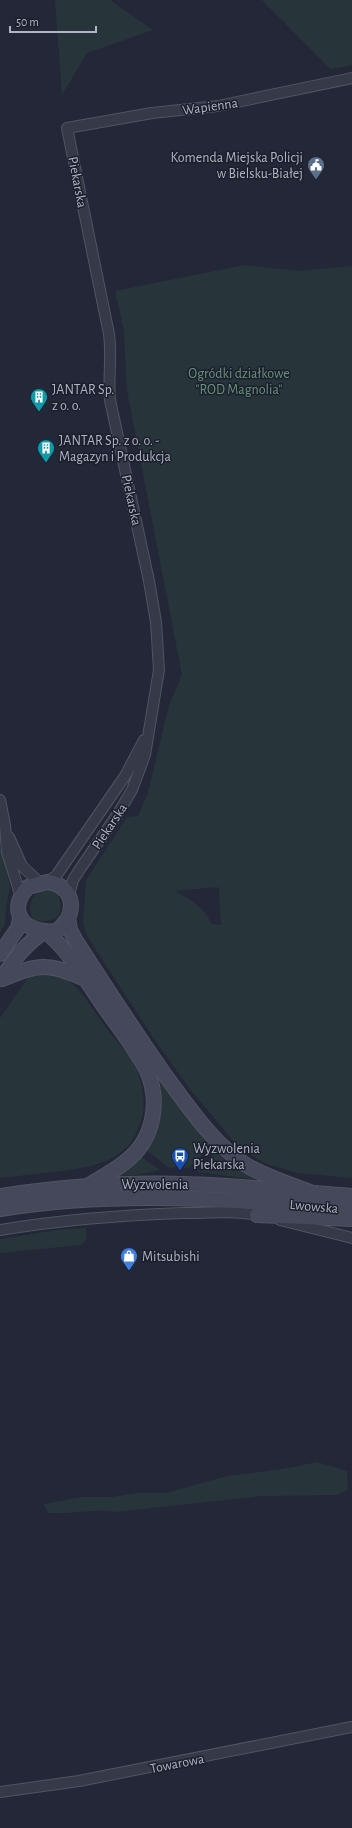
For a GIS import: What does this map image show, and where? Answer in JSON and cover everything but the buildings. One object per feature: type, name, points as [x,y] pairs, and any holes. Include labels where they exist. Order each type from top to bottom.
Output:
[{"type":"main road","points":[[0,954],[18,928],[20,919],[18,908],[21,897],[28,887],[44,882],[53,882],[62,887],[69,894],[71,909],[68,918],[59,929],[55,931],[34,930],[20,919]]},
{"type":"main road","points":[[68,918],[70,930],[76,941],[120,1011],[207,1130],[224,1148],[247,1165],[272,1178],[310,1192]]},
{"type":"main road","points":[[45,931],[64,950],[85,979],[147,1072],[152,1090],[154,1107],[152,1122],[147,1136],[139,1149],[126,1162],[89,1185]]},
{"type":"main road","points":[[1,980],[20,952],[30,941],[45,931]]},
{"type":"main road","points":[[1,980],[40,966],[62,969],[85,979]]},
{"type":"main road","name":"Wyzwolenia","points":[[0,1196],[89,1185],[182,1184],[310,1192]]},
{"type":"main road","name":"Lwowska","points":[[310,1192],[352,1196]]},
{"type":"main road","name":"Wyzwolenia","points":[[0,1209],[63,1201],[120,1198],[184,1197],[276,1203]]},
{"type":"main road","name":"Lwowska","points":[[276,1203],[352,1210]]},
{"type":"main road","points":[[257,1214],[352,1219]]},
{"type":"street","name":"Wapienna","points":[[67,128],[152,113],[218,106],[352,78]]},
{"type":"street","name":"Piekarska","points":[[67,128],[109,334],[111,348],[108,384],[110,400],[156,622],[159,670],[145,755],[132,790],[73,880],[69,894]]},
{"type":"street","name":"Piekarska","points":[[44,882],[56,876],[125,776],[148,731]]},
{"type":"street","points":[[0,800],[2,825],[7,852],[21,897]]},
{"type":"street","points":[[2,825],[22,866],[44,882]]},
{"type":"street","points":[[0,1230],[90,1218],[210,1213],[257,1214],[352,1238]]},
{"type":"street","name":"Towarowa","points":[[0,1792],[79,1781],[352,1727]]},
{"type":"green space","points":[[55,0],[112,0],[111,1],[153,30],[87,53],[62,95]]},
{"type":"green space","points":[[262,0],[352,0],[352,65],[330,69]]},
{"type":"green space","name":"Ogródki działkowe \"ROD Magnolia\"","points":[[244,265],[298,271],[352,266],[352,1178],[297,1173],[267,1164],[249,1154],[235,1143],[189,1088],[156,1042],[88,938],[85,931],[83,922],[86,880],[127,817],[138,816],[148,793],[169,705],[182,675],[127,391],[124,331],[115,291]],"holes":[[[217,887],[219,889],[221,925],[212,924],[201,908],[175,891]]]},
{"type":"green space","points":[[0,846],[10,886],[5,924],[0,933]]},
{"type":"green space","points":[[54,889],[59,897],[61,906],[59,915],[51,920],[35,923],[30,910],[32,899],[40,892]]},
{"type":"green space","points":[[48,973],[68,980],[81,992],[110,1033],[124,1049],[139,1076],[143,1091],[143,1114],[135,1135],[128,1146],[107,1160],[82,1168],[0,1178],[0,1018],[28,978],[34,975]]},
{"type":"green space","points":[[151,1066],[212,1145],[189,1168],[184,1168],[183,1165],[176,1164],[174,1168],[168,1167],[146,1150],[157,1129],[160,1109]]},
{"type":"green space","points":[[217,1151],[230,1162],[261,1180],[197,1172]]},
{"type":"green space","points":[[142,1157],[160,1170],[136,1175],[116,1176],[128,1169]]},
{"type":"green space","points":[[86,1228],[87,1239],[81,1245],[0,1253],[0,1239],[57,1230]]},
{"type":"green space","points":[[317,1462],[347,1471],[348,1490],[337,1495],[262,1496],[115,1512],[98,1511],[48,1513],[44,1504],[82,1497],[112,1497],[136,1493],[166,1493],[227,1476],[283,1469]]},
{"type":"place","name":"Komenda Miejska Policji w Bielsku-Białej","points":[[316,180]]},
{"type":"place","name":"JANTAR Sp. z o. o.","points":[[39,412]]},
{"type":"place","name":"JANTAR Sp. z o. o. - Magazyn i Produkcja","points":[[46,463]]},
{"type":"place","name":"Wyzwolenia Piekarska","points":[[180,1171]]},
{"type":"place","name":"Mitsubishi","points":[[129,1271]]}]
